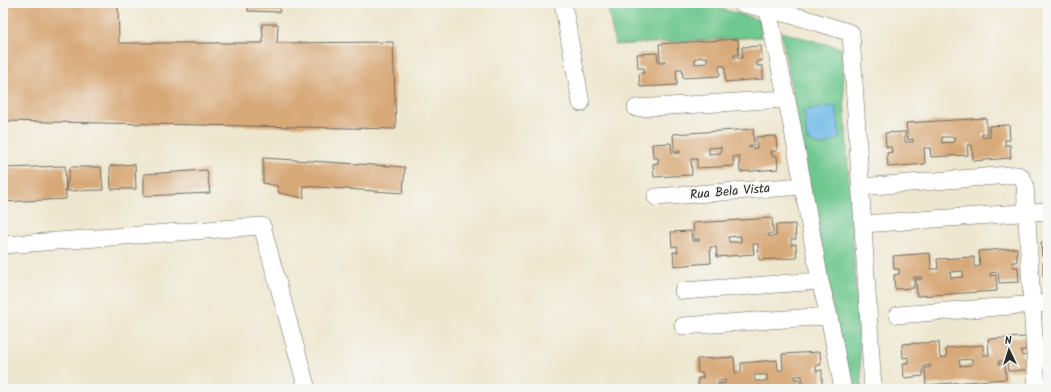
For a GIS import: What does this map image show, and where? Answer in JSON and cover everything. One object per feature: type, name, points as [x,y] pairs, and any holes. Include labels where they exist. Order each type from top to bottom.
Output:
[{"type":"street","points":[[563,3],[581,103]]},
{"type":"street","points":[[741,3],[768,10],[804,11],[851,33],[873,389]]},
{"type":"street","points":[[768,10],[803,186],[820,281],[843,389]]},
{"type":"street","points":[[636,108],[786,99]]},
{"type":"street","points":[[861,187],[1017,174],[1021,176],[1023,180],[1040,304],[1037,389]]},
{"type":"street","name":"Rua Bela Vista","points":[[656,198],[803,186]]},
{"type":"street","points":[[863,224],[1048,211]]},
{"type":"street","points":[[3,244],[262,226],[307,389]]},
{"type":"street","points":[[683,291],[820,281]]},
{"type":"street","points":[[898,314],[1040,304]]},
{"type":"street","points":[[683,326],[828,316]]},
{"type":"green space","points":[[607,3],[700,3],[760,20],[761,37],[615,45]]},
{"type":"green space","points":[[781,32],[841,48],[862,389],[848,389]]},
{"type":"water","points":[[836,106],[840,138],[822,146],[807,140],[804,110]]},
{"type":"building","points":[[3,3],[118,3],[119,43],[263,43],[262,24],[278,24],[277,43],[393,42],[396,129],[3,121]]},
{"type":"building","points":[[248,3],[278,3],[280,12],[248,11]]},
{"type":"building","points":[[738,39],[739,55],[734,55],[734,58],[742,58],[742,47],[761,46],[762,61],[757,61],[757,66],[763,66],[763,79],[725,82],[725,66],[719,66],[720,76],[683,78],[682,69],[676,69],[677,85],[640,87],[639,74],[644,73],[644,68],[638,68],[637,54],[657,53],[658,63],[665,63],[665,61],[660,61],[659,44]],"holes":[[[707,57],[707,63],[695,64],[695,58]]]},
{"type":"building","points":[[986,118],[987,134],[982,134],[982,137],[990,137],[989,126],[1009,125],[1010,140],[1005,140],[1005,145],[1010,145],[1011,158],[973,161],[972,145],[967,145],[968,155],[931,157],[930,148],[924,148],[925,164],[888,167],[887,153],[892,152],[891,147],[886,147],[885,133],[905,132],[905,142],[913,142],[913,139],[908,140],[906,123]],"holes":[[[942,137],[954,137],[955,142],[942,143]]]},
{"type":"building","points":[[753,129],[754,145],[749,146],[749,148],[757,148],[756,137],[776,136],[777,151],[771,151],[772,156],[777,156],[778,169],[740,172],[739,156],[733,157],[734,166],[697,168],[697,159],[691,159],[692,175],[654,177],[653,164],[658,163],[658,158],[653,158],[652,144],[671,143],[672,153],[680,153],[680,151],[674,151],[673,134]],"holes":[[[721,147],[721,153],[709,154],[709,148]]]},
{"type":"building","points":[[263,158],[405,167],[403,193],[303,186],[304,198],[279,193],[277,186],[263,183]]},
{"type":"building","points":[[135,164],[136,189],[111,189],[110,166]]},
{"type":"building","points":[[65,166],[66,199],[3,202],[3,168]]},
{"type":"building","points":[[70,167],[101,167],[103,190],[66,191]]},
{"type":"building","points":[[207,170],[210,193],[144,196],[144,174]]},
{"type":"building","points":[[772,218],[773,233],[768,234],[768,236],[776,236],[776,225],[795,224],[796,239],[791,239],[791,245],[796,244],[797,258],[759,260],[758,244],[753,244],[754,254],[717,257],[716,247],[710,247],[711,263],[674,266],[673,252],[678,252],[677,246],[672,247],[671,232],[691,231],[692,241],[699,241],[699,239],[694,239],[693,223]],"holes":[[[741,236],[741,242],[729,242],[728,237]]]},
{"type":"building","points":[[1041,242],[1048,242],[1048,256],[1042,256]]},
{"type":"building","points":[[1017,248],[1017,262],[1012,262],[1013,267],[1018,267],[1019,282],[999,283],[998,272],[990,273],[990,276],[996,275],[997,291],[917,296],[916,279],[922,279],[921,277],[914,277],[914,288],[895,289],[894,275],[899,274],[899,269],[894,269],[893,256],[930,253],[931,269],[938,269],[937,259],[974,257],[974,267],[980,266],[979,251]],"holes":[[[963,271],[963,277],[951,278],[950,272]]]},
{"type":"building","points":[[1048,261],[1048,276],[1043,276],[1043,262]]},
{"type":"building","points":[[1026,337],[1026,350],[1021,350],[1022,356],[1027,355],[1028,370],[1008,371],[1007,361],[999,361],[999,364],[1005,364],[1006,379],[926,385],[925,368],[931,367],[930,365],[923,366],[923,376],[904,378],[903,363],[908,363],[908,357],[903,358],[902,344],[939,342],[940,358],[947,357],[946,348],[983,345],[983,355],[989,355],[988,339]],"holes":[[[972,359],[972,365],[960,366],[959,360]]]},
{"type":"building","points":[[820,352],[821,365],[816,365],[816,371],[822,370],[822,385],[803,387],[802,376],[794,376],[794,379],[800,379],[800,389],[720,389],[720,383],[725,383],[725,380],[718,381],[718,389],[698,389],[698,378],[703,378],[703,373],[698,373],[697,359],[734,357],[735,373],[741,372],[741,363],[777,360],[778,370],[783,370],[782,354]],"holes":[[[754,375],[767,375],[767,381],[755,381]]]}]
